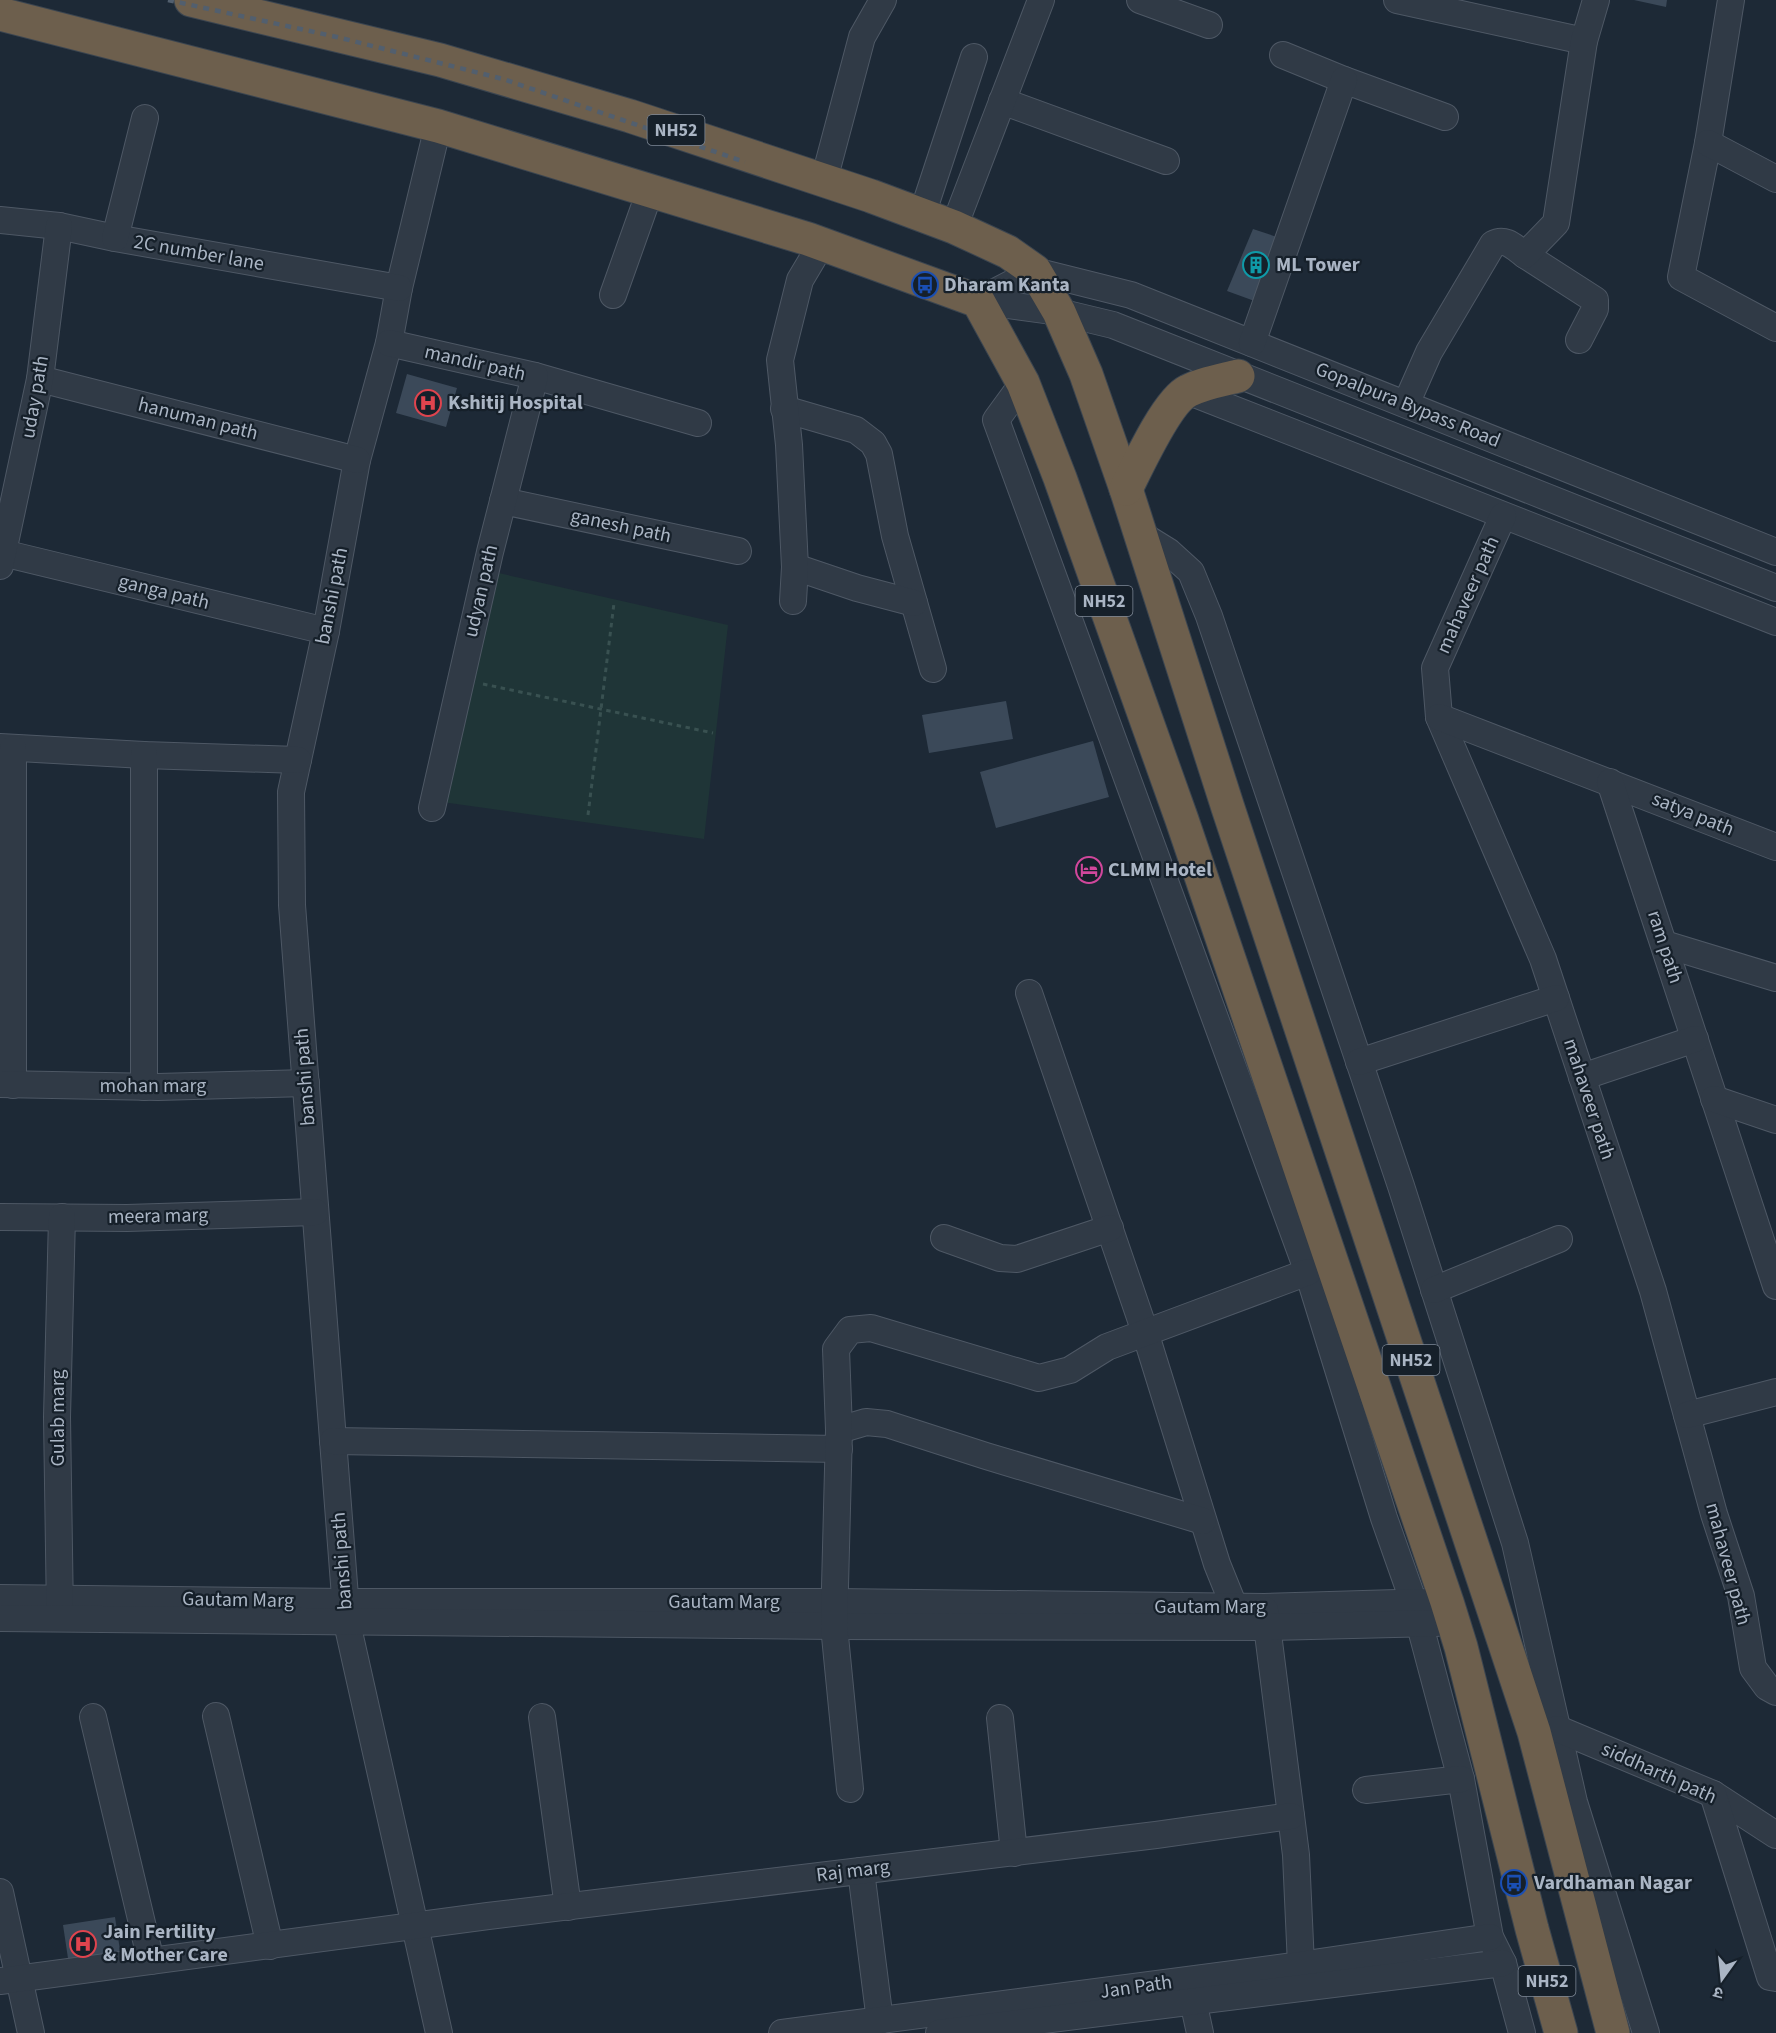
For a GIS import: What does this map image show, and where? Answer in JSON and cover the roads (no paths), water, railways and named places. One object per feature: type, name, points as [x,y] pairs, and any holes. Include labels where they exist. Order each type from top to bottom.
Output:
[{"type":"highway","name":"NH52","points":[[191,0],[440,60],[641,119],[824,180],[954,227],[1008,252],[1035,271],[1059,312],[1086,374],[1126,489],[1224,797],[1546,1731],[1613,2033]]},
{"type":"highway","points":[[0,14],[438,126],[822,243],[978,301]]},
{"type":"highway","name":"NH52","points":[[978,301],[1023,383],[1060,478],[1182,820],[1450,1612],[1561,2033]]},
{"type":"highway","points":[[1126,489],[1174,403],[1187,391],[1238,376]]},
{"type":"street","points":[[824,180],[862,37],[884,0]]},
{"type":"street","points":[[954,227],[1041,0]]},
{"type":"street","points":[[1140,0],[1209,25]]},
{"type":"street","points":[[1397,0],[1429,3],[1584,42]]},
{"type":"street","points":[[1525,255],[1556,223],[1584,42],[1596,0]]},
{"type":"street","points":[[1731,0],[1708,143],[1681,276],[1776,328]]},
{"type":"street","points":[[1283,55],[1445,117]]},
{"type":"street","points":[[922,215],[974,57]]},
{"type":"street","points":[[1252,343],[1344,80]]},
{"type":"street","points":[[1002,101],[1166,161]]},
{"type":"street","points":[[115,238],[145,118]]},
{"type":"street","name":"banshi path","points":[[438,126],[399,288],[390,343],[357,460],[326,632],[291,792],[292,905],[346,1612],[439,2033]]},
{"type":"street","points":[[1708,143],[1776,179]]},
{"type":"street","points":[[613,295],[650,191]]},
{"type":"street","name":"2C number lane","points":[[0,220],[59,226],[399,288]]},
{"type":"street","name":"uday path","points":[[1,559],[40,379],[59,226]]},
{"type":"street","points":[[1406,404],[1429,352],[1493,244],[1499,241],[1505,241],[1595,300],[1595,309],[1579,340]]},
{"type":"street","points":[[793,601],[795,567],[789,445],[780,360],[800,280],[822,243]]},
{"type":"street","points":[[978,301],[1035,271]]},
{"type":"street","name":"Gopalpura Bypass Road","points":[[1035,271],[1131,295],[1776,552]]},
{"type":"street","name":"Gopalpura Bypass Road","points":[[978,301],[1059,312],[1113,325],[1776,588]]},
{"type":"street","name":"mandir path","points":[[390,343],[535,376],[698,423]]},
{"type":"street","name":"udyan path","points":[[432,808],[503,501],[535,376]]},
{"type":"street","name":"hanuman path","points":[[40,379],[357,460]]},
{"type":"street","points":[[1023,383],[996,420],[1308,1272],[1384,1518],[1417,1613],[1461,1779],[1490,1937],[1503,1963],[1522,2033]]},
{"type":"street","points":[[1187,391],[1776,622]]},
{"type":"street","points":[[784,409],[856,430],[873,443],[879,454],[895,536],[933,669]]},
{"type":"street","name":"ganesh path","points":[[503,501],[738,552]]},
{"type":"street","name":"mahaveer path","points":[[1503,516],[1435,668],[1439,717],[1543,959],[1653,1291],[1714,1514],[1741,1596],[1753,1668],[1767,1687],[1776,1692]]},
{"type":"street","points":[[1140,534],[1169,552],[1191,572],[1213,628],[1359,1062],[1515,1543],[1546,1731],[1574,1802],[1646,2033]]},
{"type":"street","name":"ganga path","points":[[1,559],[326,632]]},
{"type":"street","points":[[795,567],[857,588],[914,603]]},
{"type":"street","points":[[1439,717],[1610,782]]},
{"type":"street","points":[[7,1085],[6,748],[298,760]]},
{"type":"street","points":[[144,755],[144,1087]]},
{"type":"street","name":"satya path","points":[[1610,782],[1776,847]]},
{"type":"street","name":"ram path","points":[[1610,782],[1774,1277]]},
{"type":"street","points":[[1664,944],[1776,978]]},
{"type":"street","points":[[1029,993],[1145,1332],[1217,1564],[1238,1617]]},
{"type":"street","points":[[1359,1062],[1556,998]]},
{"type":"street","points":[[1582,1077],[1695,1039]]},
{"type":"street","name":"mohan marg","points":[[7,1085],[144,1087],[306,1083]]},
{"type":"street","points":[[1714,1099],[1776,1120]]},
{"type":"street","name":"meera marg","points":[[0,1217],[127,1218],[315,1212]]},
{"type":"street","name":"Gulab marg","points":[[60,1609],[57,1417],[62,1217]]},
{"type":"street","points":[[944,1238],[1000,1258],[1017,1259],[1110,1228]]},
{"type":"street","points":[[1434,1290],[1559,1239]]},
{"type":"street","points":[[850,1789],[835,1614],[839,1440],[836,1349],[850,1330],[871,1328],[1039,1378],[1070,1370],[1107,1347],[1145,1332],[1308,1272]]},
{"type":"street","points":[[1687,1414],[1776,1392]]},
{"type":"street","points":[[333,1441],[839,1440],[866,1422],[887,1424],[1203,1521]]},
{"type":"street","name":"Gautam Marg","points":[[0,1598],[60,1609],[346,1612],[1267,1617],[1450,1612]]},
{"type":"street","points":[[0,1618],[60,1609]]},
{"type":"street","points":[[1267,1617],[1296,1855],[1301,1965]]},
{"type":"street","points":[[216,1716],[270,1946]]},
{"type":"street","points":[[93,1717],[151,1961]]},
{"type":"street","points":[[542,1717],[568,1906]]},
{"type":"street","points":[[1000,1718],[1014,1853]]},
{"type":"street","name":"siddharth path","points":[[1546,1731],[1713,1794],[1776,1835]]},
{"type":"street","points":[[1366,1790],[1461,1779]]},
{"type":"street","points":[[1713,1794],[1770,1977],[1776,1978]]},
{"type":"street","name":"Raj marg","points":[[10,1980],[568,1906],[1014,1853],[1291,1816]]},
{"type":"street","points":[[861,1871],[880,2020]]},
{"type":"street","points":[[0,1892],[10,1980],[31,2033]]},
{"type":"street","name":"Jan Path","points":[[782,2033],[1301,1965],[1490,1937]]},
{"type":"street","name":"Jan Path","points":[[939,2033],[1062,2025],[1193,2001],[1503,1963]]},
{"type":"street","points":[[1193,2001],[1200,2033]]},
{"type":"railway","points":[[168,0],[337,37],[503,79],[745,162]]},
{"type":"place","name":"ML Tower","points":[[1256,265]]},
{"type":"place","name":"Dharam Kanta","points":[[925,285]]},
{"type":"place","name":"Kshitij Hospital","points":[[428,403]]},
{"type":"place","name":"CLMM Hotel","points":[[1089,870]]},
{"type":"place","name":"Vardhaman Nagar","points":[[1514,1883]]},
{"type":"place","name":"Jain Fertility & Mother Care","points":[[83,1944]]}]
